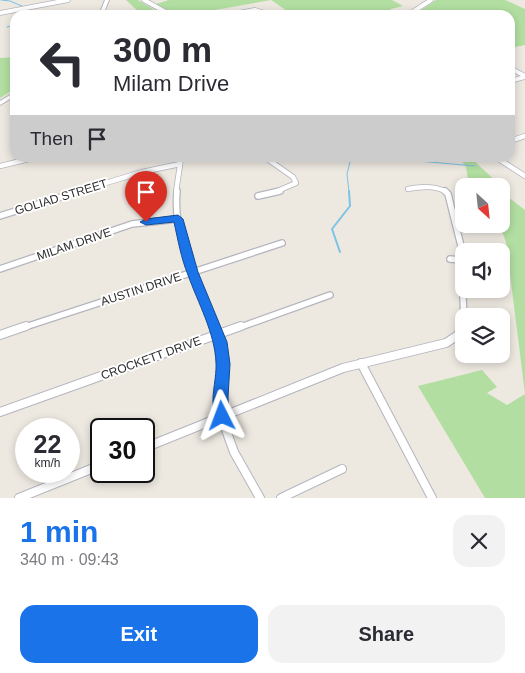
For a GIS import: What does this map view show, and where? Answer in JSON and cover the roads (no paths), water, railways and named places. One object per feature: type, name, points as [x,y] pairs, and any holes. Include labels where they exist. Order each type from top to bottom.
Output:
[{"type":"street","points":[[16,10],[68,0]]},
{"type":"street","points":[[144,0],[162,10]]},
{"type":"street","points":[[416,10],[431,0]]},
{"type":"street","points":[[0,166],[16,162]]},
{"type":"street","name":"GOLIAD STREET","points":[[0,216],[177,162]]},
{"type":"street","points":[[180,162],[177,184],[178,219],[192,272],[218,335],[223,364],[220,397],[226,433],[233,450],[260,498]]},
{"type":"street","points":[[258,196],[291,187],[296,182],[293,177],[272,162]]},
{"type":"street","points":[[503,162],[525,176]]},
{"type":"street","points":[[408,189],[434,188],[447,193],[460,243]]},
{"type":"street","name":"MILAM DRIVE","points":[[0,269],[132,224],[178,219]]},
{"type":"street","name":"AUSTIN DRIVE","points":[[0,335],[282,243]]},
{"type":"street","points":[[450,259],[455,259]]},
{"type":"street","name":"CROCKETT DRIVE","points":[[0,412],[330,295]]},
{"type":"street","points":[[155,443],[343,368],[446,343],[455,337]]},
{"type":"street","points":[[361,363],[432,498]]},
{"type":"street","points":[[19,498],[90,469]]},
{"type":"street","points":[[281,498],[342,469]]},
{"type":"waterway","points":[[1,0],[10,1],[24,7]]},
{"type":"waterway","points":[[349,192],[347,174],[350,162]]},
{"type":"waterway","points":[[430,162],[475,166]]},
{"type":"waterway","points":[[340,252],[332,229],[350,206],[349,191]]}]
